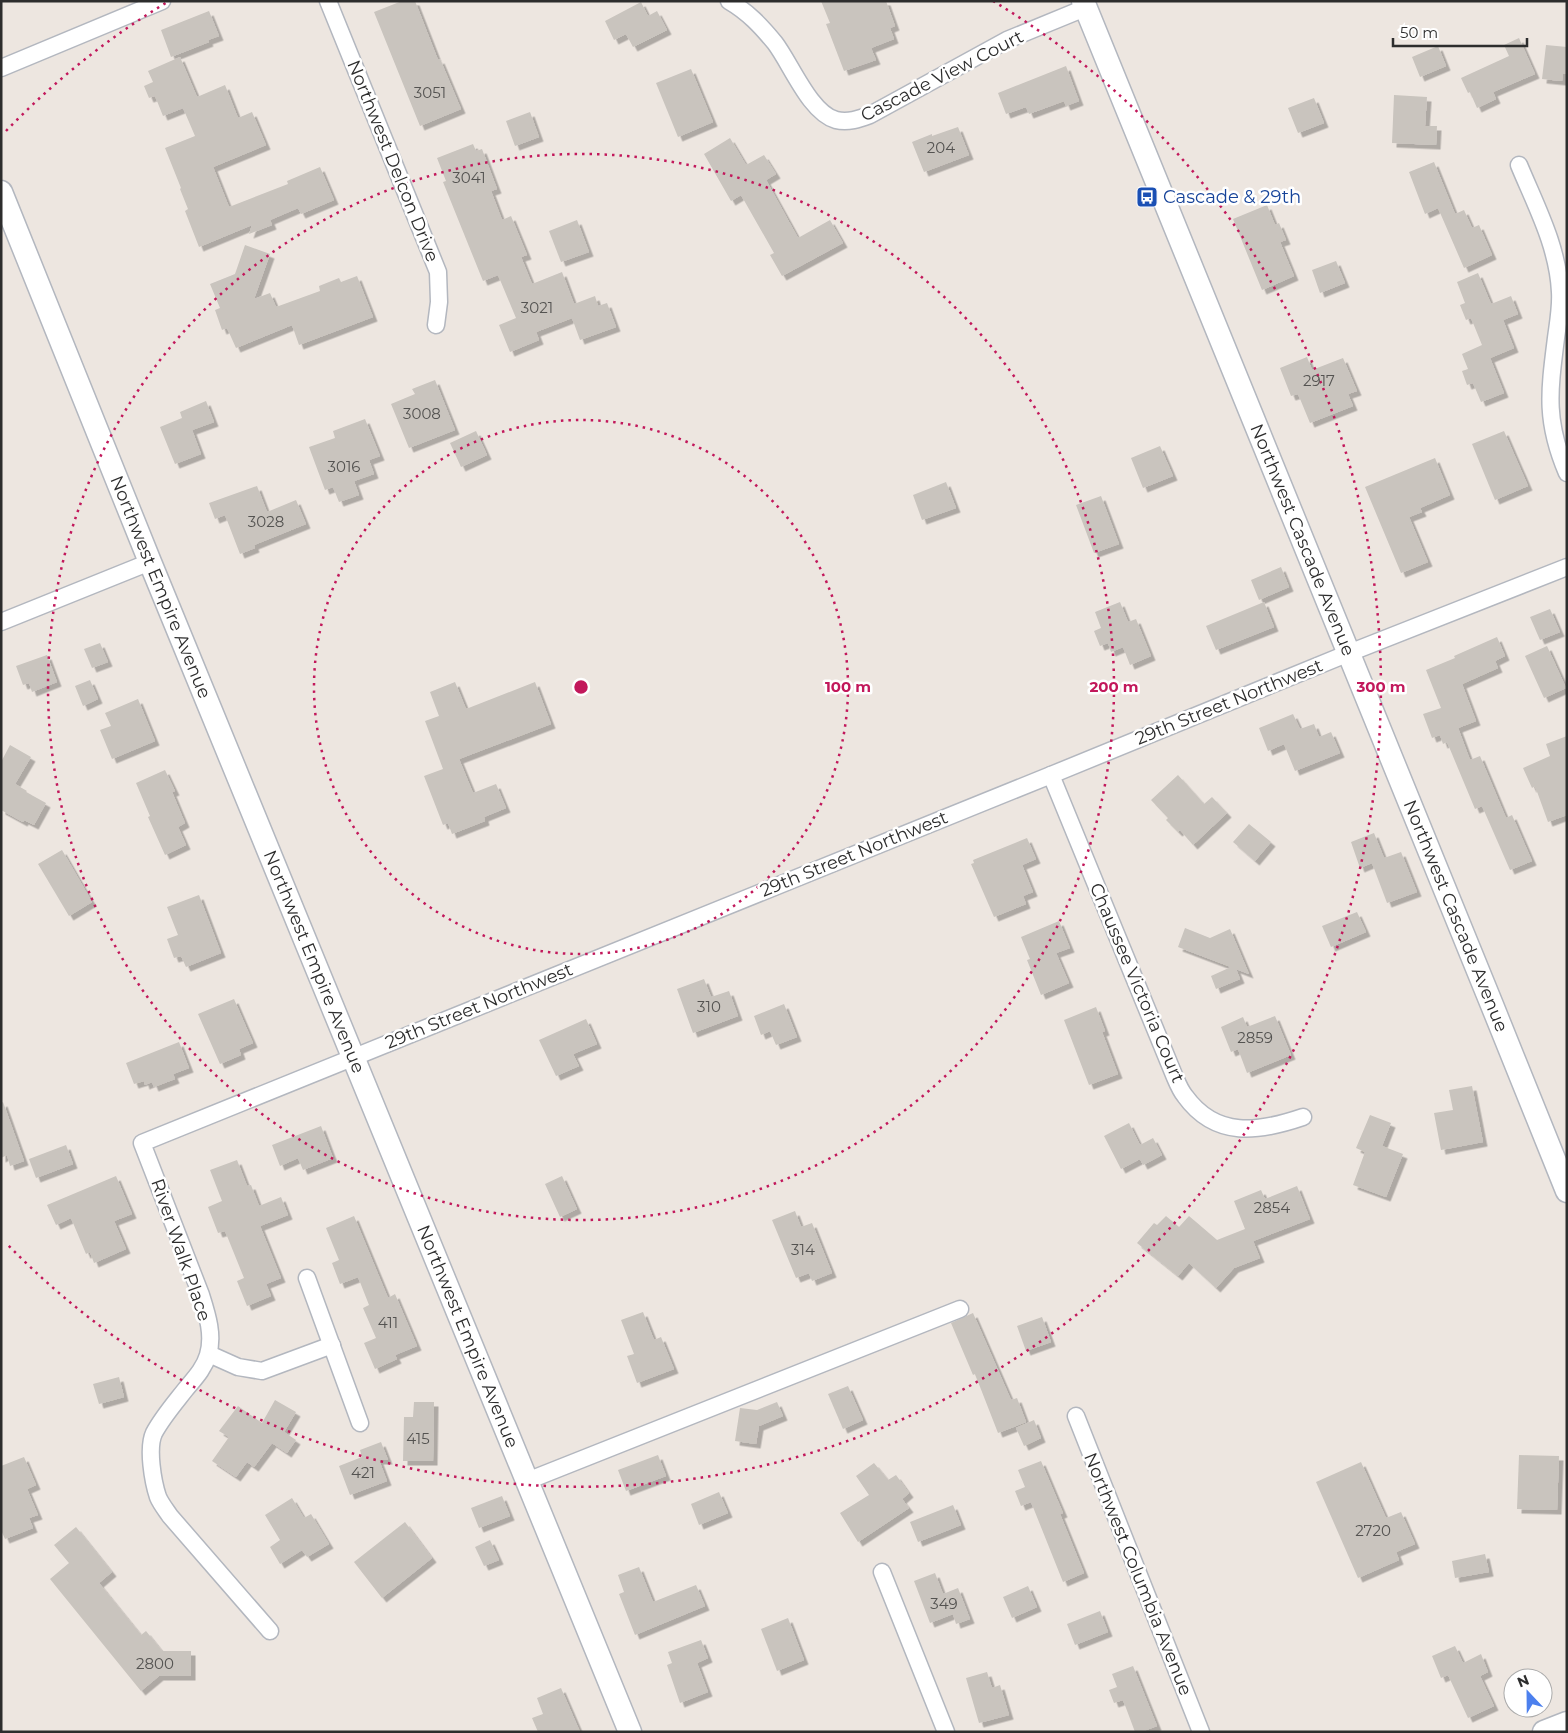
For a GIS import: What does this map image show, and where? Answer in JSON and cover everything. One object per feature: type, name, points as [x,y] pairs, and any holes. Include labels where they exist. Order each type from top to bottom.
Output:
[{"type":"street","points":[[1,68],[162,1]]},
{"type":"street","name":"Northwest Delcon Drive","points":[[328,1],[438,272],[439,302],[436,325]]},
{"type":"street","name":"Cascade View Court","points":[[730,1],[746,11],[775,44],[813,103],[824,114],[836,120],[852,121],[870,115],[1007,40],[1084,5]]},
{"type":"street","name":"Northwest Cascade Avenue","points":[[1084,5],[1567,1191]]},
{"type":"street","points":[[1519,165],[1553,247],[1559,273],[1560,295],[1550,385],[1550,406],[1551,425],[1558,451],[1567,473]]},
{"type":"street","name":"Northwest Empire Avenue","points":[[1,192],[150,562],[630,1732]]},
{"type":"street","points":[[1,622],[150,562]]},
{"type":"street","name":"29th Street Northwest","points":[[142,1143],[1349,653],[1567,567]]},
{"type":"street","name":"Chaussee Victoria Court","points":[[1050,775],[1184,1095],[1200,1113],[1223,1126],[1246,1129],[1276,1126],[1303,1117]]},
{"type":"street","name":"River Walk Place","points":[[142,1143],[207,1314],[210,1336],[209,1354],[204,1366],[165,1416],[153,1435],[151,1457],[153,1478],[159,1498],[170,1516],[270,1630]]},
{"type":"street","points":[[307,1278],[360,1423]]},
{"type":"street","points":[[527,1481],[960,1309]]},
{"type":"street","points":[[209,1354],[238,1367],[262,1370],[332,1345]]},
{"type":"street","name":"Northwest Columbia Avenue","points":[[1076,1416],[1201,1732]]},
{"type":"street","points":[[882,1572],[946,1732]]},
{"type":"street","points":[[1544,1732],[1567,1723]]},
{"type":"building","points":[[402,1],[415,1],[438,60],[440,59],[461,109],[420,126],[374,12]]},
{"type":"building","points":[[821,1],[886,1],[895,26],[890,28],[894,39],[871,48],[876,60],[844,71],[826,24],[830,23]]},
{"type":"building","points":[[641,2],[648,16],[657,11],[667,30],[633,47],[626,34],[614,40],[605,21]]},
{"type":"building","points":[[209,11],[219,36],[171,57],[161,30]]},
{"type":"building","points":[[1519,38],[1535,74],[1493,92],[1496,99],[1477,108],[1461,78],[1509,56],[1504,45]]},
{"type":"building","points":[[1546,45],[1567,47],[1567,74],[1563,74],[1562,81],[1542,79]]},
{"type":"building","points":[[1438,46],[1446,66],[1420,77],[1412,57]]},
{"type":"building","points":[[180,57],[197,97],[225,85],[238,118],[252,112],[266,145],[213,167],[229,207],[288,184],[287,181],[320,167],[334,200],[301,214],[298,208],[270,220],[272,225],[249,234],[252,225],[199,247],[185,211],[188,209],[181,188],[165,148],[195,136],[183,108],[163,116],[155,96],[149,98],[144,86],[153,82],[148,71]]},
{"type":"building","points":[[1066,66],[1079,101],[1066,106],[1064,101],[1029,114],[1026,107],[1006,114],[998,93]]},
{"type":"building","points":[[691,69],[713,122],[678,137],[656,83]]},
{"type":"building","points":[[1394,95],[1427,97],[1425,126],[1437,126],[1436,145],[1392,143]]},
{"type":"building","points":[[1314,98],[1324,123],[1298,133],[1288,108]]},
{"type":"building","points":[[530,112],[539,137],[515,146],[506,121]]},
{"type":"building","points":[[958,127],[969,155],[924,172],[912,142]]},
{"type":"building","points":[[730,138],[746,165],[764,155],[776,174],[766,180],[798,238],[830,220],[843,243],[782,276],[770,255],[774,253],[741,195],[731,201],[704,154]]},
{"type":"building","points":[[473,144],[476,151],[482,149],[497,189],[491,191],[502,220],[511,216],[527,255],[521,257],[532,284],[562,272],[574,304],[595,296],[598,306],[607,303],[616,327],[580,340],[572,318],[536,332],[539,340],[510,352],[499,325],[516,318],[498,275],[483,281],[443,182],[446,181],[437,158]]},
{"type":"building","points":[[1434,162],[1455,214],[1464,210],[1472,228],[1479,225],[1492,255],[1464,268],[1438,208],[1425,214],[1409,172]]},
{"type":"building","points":[[1267,205],[1275,225],[1279,223],[1286,240],[1280,242],[1294,276],[1262,290],[1233,219]]},
{"type":"building","points":[[577,220],[589,252],[561,262],[549,231]]},
{"type":"building","points":[[245,245],[270,254],[254,299],[270,293],[276,307],[320,291],[319,286],[339,278],[341,282],[357,276],[373,317],[299,345],[292,325],[236,348],[227,328],[222,330],[215,310],[220,308],[210,284],[235,274]]},
{"type":"building","points":[[1336,261],[1345,283],[1320,293],[1312,270]]},
{"type":"building","points":[[1478,273],[1491,304],[1511,296],[1518,314],[1503,320],[1514,348],[1490,358],[1504,393],[1481,402],[1473,383],[1467,385],[1462,371],[1468,369],[1462,354],[1482,345],[1471,318],[1466,320],[1460,305],[1465,303],[1457,282]]},
{"type":"building","points":[[1307,357],[1312,370],[1343,358],[1357,391],[1348,394],[1353,406],[1310,423],[1298,394],[1291,396],[1280,368]]},
{"type":"building","points":[[435,380],[455,430],[409,448],[391,404],[415,394],[412,389]]},
{"type":"building","points":[[206,401],[214,422],[192,430],[201,454],[175,464],[160,427],[182,418],[180,412]]},
{"type":"building","points":[[365,419],[380,456],[369,460],[374,474],[354,481],[359,495],[339,502],[333,487],[325,490],[309,447],[335,438],[333,431]]},
{"type":"building","points":[[476,431],[487,455],[461,467],[450,443]]},
{"type":"building","points":[[1504,431],[1528,486],[1495,500],[1472,444]]},
{"type":"building","points":[[1160,446],[1173,476],[1143,488],[1131,458]]},
{"type":"building","points":[[1435,458],[1450,495],[1420,508],[1422,512],[1409,517],[1428,562],[1401,573],[1365,487]]},
{"type":"building","points":[[946,482],[956,508],[922,520],[913,495]]},
{"type":"building","points":[[257,486],[267,512],[296,500],[306,524],[254,545],[255,548],[240,554],[225,515],[215,519],[209,503]]},
{"type":"building","points":[[1101,496],[1119,544],[1094,553],[1076,505]]},
{"type":"building","points":[[1281,567],[1289,587],[1259,600],[1251,580]]},
{"type":"building","points":[[1120,602],[1128,622],[1136,619],[1151,656],[1130,665],[1123,647],[1111,652],[1108,643],[1100,646],[1094,631],[1101,628],[1095,612]]},
{"type":"building","points":[[1264,602],[1274,627],[1216,650],[1206,626]]},
{"type":"building","points":[[1550,609],[1560,632],[1540,640],[1530,617]]},
{"type":"building","points":[[1497,637],[1505,656],[1495,661],[1498,668],[1462,684],[1476,721],[1458,728],[1470,760],[1480,756],[1506,818],[1512,815],[1532,861],[1510,870],[1482,806],[1475,809],[1447,742],[1443,744],[1440,735],[1432,738],[1423,714],[1441,708],[1426,670]]},
{"type":"building","points":[[100,643],[108,662],[92,668],[84,649]]},
{"type":"building","points":[[1547,646],[1566,688],[1544,698],[1525,656]]},
{"type":"building","points":[[47,655],[57,682],[32,692],[29,683],[23,685],[16,666]]},
{"type":"building","points":[[90,680],[98,699],[83,706],[75,686]]},
{"type":"building","points":[[455,682],[466,709],[535,682],[551,724],[459,759],[473,793],[496,784],[506,808],[484,817],[485,821],[452,834],[448,823],[443,825],[424,776],[443,769],[425,721],[439,716],[430,692]]},
{"type":"building","points":[[138,699],[155,741],[112,759],[100,730],[111,726],[105,713]]},
{"type":"building","points":[[1293,714],[1300,729],[1314,724],[1319,737],[1331,732],[1340,753],[1295,771],[1284,744],[1268,751],[1259,728]]},
{"type":"building","points":[[1567,736],[1567,815],[1548,822],[1535,786],[1532,788],[1523,768],[1550,756],[1546,744]]},
{"type":"building","points":[[10,745],[31,757],[15,784],[46,803],[34,825],[24,820],[23,822],[1,810],[1,762]]},
{"type":"building","points":[[165,770],[175,791],[172,792],[185,823],[178,827],[186,845],[165,855],[148,817],[150,816],[136,783]]},
{"type":"building","points":[[1178,775],[1204,804],[1212,797],[1227,813],[1193,845],[1180,830],[1178,832],[1166,820],[1168,818],[1151,800]]},
{"type":"building","points":[[1249,824],[1271,842],[1255,861],[1233,842]]},
{"type":"building","points":[[1374,833],[1384,858],[1401,852],[1417,892],[1387,903],[1372,863],[1360,868],[1351,842]]},
{"type":"building","points":[[1027,838],[1036,859],[1022,865],[1033,892],[1023,896],[1026,904],[994,917],[971,864],[974,863],[973,860]]},
{"type":"building","points":[[62,850],[92,902],[69,916],[38,864]]},
{"type":"building","points":[[199,895],[221,953],[186,967],[181,956],[174,958],[167,939],[178,935],[167,907]]},
{"type":"building","points":[[1357,912],[1366,932],[1331,947],[1322,926]]},
{"type":"building","points":[[1059,921],[1070,948],[1056,953],[1069,983],[1041,995],[1027,960],[1030,959],[1021,937]]},
{"type":"building","points":[[1185,928],[1210,938],[1230,929],[1249,974],[1236,969],[1240,979],[1216,989],[1211,976],[1231,967],[1178,947]]},
{"type":"building","points":[[704,979],[711,997],[729,991],[738,1016],[693,1033],[677,989]]},
{"type":"building","points":[[234,999],[253,1043],[239,1049],[241,1055],[220,1064],[198,1014]]},
{"type":"building","points":[[784,1004],[797,1037],[776,1045],[770,1031],[761,1035],[754,1016]]},
{"type":"building","points":[[1096,1007],[1105,1031],[1102,1032],[1118,1074],[1089,1085],[1064,1020]]},
{"type":"building","points":[[1275,1016],[1291,1055],[1247,1073],[1238,1049],[1231,1052],[1221,1027],[1243,1017],[1247,1027]]},
{"type":"building","points":[[586,1019],[597,1044],[573,1054],[579,1066],[556,1076],[539,1040]]},
{"type":"building","points":[[179,1042],[189,1068],[173,1074],[175,1079],[154,1087],[152,1082],[145,1085],[144,1081],[134,1084],[126,1063]]},
{"type":"building","points":[[1472,1086],[1483,1142],[1441,1150],[1434,1113],[1453,1110],[1449,1090]]},
{"type":"building","points":[[3,1102],[24,1161],[10,1166],[7,1155],[1,1158],[1,1103]]},
{"type":"building","points":[[1370,1115],[1391,1123],[1382,1146],[1403,1154],[1386,1197],[1353,1185],[1365,1152],[1356,1148]]},
{"type":"building","points":[[1129,1123],[1140,1145],[1153,1138],[1162,1155],[1143,1165],[1140,1159],[1121,1169],[1104,1136]]},
{"type":"building","points":[[321,1126],[333,1158],[303,1170],[298,1158],[280,1166],[272,1145]]},
{"type":"building","points":[[66,1145],[73,1164],[36,1178],[29,1159]]},
{"type":"building","points":[[237,1160],[247,1186],[251,1185],[259,1206],[281,1197],[288,1215],[260,1226],[281,1278],[266,1284],[271,1296],[247,1306],[237,1281],[244,1278],[225,1231],[218,1233],[208,1207],[222,1201],[210,1170]]},
{"type":"building","points":[[116,1176],[132,1214],[114,1221],[126,1249],[94,1263],[90,1252],[86,1254],[71,1218],[56,1225],[47,1205]]},
{"type":"building","points":[[562,1176],[577,1209],[560,1217],[545,1184]]},
{"type":"building","points":[[1297,1186],[1310,1219],[1253,1241],[1260,1258],[1234,1268],[1216,1288],[1189,1263],[1178,1276],[1137,1243],[1154,1223],[1157,1225],[1166,1216],[1179,1227],[1189,1216],[1217,1240],[1245,1229],[1234,1201],[1261,1190],[1265,1199]]},
{"type":"building","points":[[795,1211],[801,1227],[812,1223],[832,1273],[812,1281],[809,1273],[796,1278],[772,1220]]},
{"type":"building","points":[[354,1216],[388,1298],[395,1294],[417,1346],[395,1355],[397,1359],[375,1369],[364,1343],[376,1338],[363,1308],[369,1305],[358,1277],[340,1284],[332,1263],[339,1260],[326,1228]]},
{"type":"building","points":[[643,1312],[654,1340],[661,1337],[674,1369],[637,1383],[627,1356],[634,1354],[621,1320]]},
{"type":"building","points":[[973,1313],[1011,1400],[1017,1398],[1026,1422],[998,1433],[975,1374],[973,1375],[951,1323]]},
{"type":"building","points":[[1042,1317],[1051,1342],[1026,1351],[1017,1326]]},
{"type":"building","points":[[119,1377],[124,1397],[99,1404],[93,1384]]},
{"type":"building","points":[[848,1386],[863,1420],[843,1429],[828,1394]]},
{"type":"building","points":[[275,1400],[296,1412],[284,1432],[296,1440],[287,1453],[272,1443],[254,1467],[247,1462],[236,1477],[212,1461],[229,1437],[219,1431],[238,1406],[262,1423]]},
{"type":"building","points":[[414,1402],[434,1402],[433,1461],[403,1461],[404,1417],[413,1417]]},
{"type":"building","points":[[777,1402],[783,1416],[759,1426],[756,1444],[735,1441],[740,1408],[757,1410]]},
{"type":"building","points":[[1034,1420],[1041,1438],[1024,1446],[1016,1428]]},
{"type":"building","points":[[381,1442],[388,1460],[379,1460],[387,1481],[350,1495],[339,1466],[362,1457],[360,1450]]},
{"type":"building","points":[[658,1455],[666,1476],[626,1491],[618,1470]]},
{"type":"building","points":[[1519,1455],[1559,1456],[1557,1510],[1517,1509]]},
{"type":"building","points":[[24,1457],[36,1485],[27,1489],[38,1515],[29,1518],[33,1528],[5,1539],[1,1530],[1,1466]]},
{"type":"building","points":[[1041,1461],[1063,1513],[1060,1514],[1084,1573],[1063,1582],[1031,1502],[1021,1506],[1015,1491],[1025,1487],[1018,1470]]},
{"type":"building","points":[[1361,1462],[1386,1518],[1401,1512],[1415,1544],[1396,1552],[1399,1560],[1358,1578],[1316,1482]]},
{"type":"building","points":[[874,1463],[888,1480],[896,1475],[909,1493],[902,1499],[909,1508],[858,1542],[840,1513],[869,1495],[856,1476]]},
{"type":"building","points":[[719,1492],[728,1513],[699,1525],[691,1504]]},
{"type":"building","points":[[502,1496],[510,1516],[479,1528],[471,1508]]},
{"type":"building","points":[[292,1498],[304,1518],[311,1514],[329,1544],[307,1557],[302,1550],[280,1564],[270,1547],[280,1540],[265,1515]]},
{"type":"building","points":[[953,1505],[961,1525],[918,1542],[910,1522]]},
{"type":"building","points":[[405,1522],[432,1558],[382,1598],[354,1562]]},
{"type":"building","points":[[76,1527],[112,1572],[99,1583],[141,1635],[146,1631],[162,1651],[191,1651],[191,1676],[159,1676],[141,1691],[50,1579],[69,1563],[54,1545]]},
{"type":"building","points":[[490,1540],[499,1560],[484,1566],[475,1547]]},
{"type":"building","points":[[1485,1554],[1489,1572],[1455,1578],[1452,1561]]},
{"type":"building","points":[[639,1567],[653,1602],[696,1585],[705,1606],[635,1635],[619,1594],[624,1592],[618,1575]]},
{"type":"building","points":[[935,1573],[943,1594],[958,1588],[970,1619],[956,1624],[953,1614],[930,1623],[914,1581]]},
{"type":"building","points":[[1028,1586],[1037,1607],[1012,1618],[1003,1597]]},
{"type":"building","points":[[1100,1611],[1108,1632],[1075,1645],[1067,1624]]},
{"type":"building","points":[[788,1618],[804,1660],[777,1671],[761,1629]]},
{"type":"building","points":[[701,1640],[708,1658],[697,1663],[708,1692],[680,1703],[667,1665],[672,1663],[668,1652]]},
{"type":"building","points":[[1455,1646],[1463,1663],[1481,1654],[1488,1672],[1480,1676],[1494,1706],[1468,1718],[1448,1675],[1441,1678],[1432,1656]]},
{"type":"building","points":[[1133,1666],[1157,1726],[1141,1732],[1135,1732],[1123,1700],[1114,1703],[1109,1690],[1117,1687],[1112,1674]]},
{"type":"building","points":[[987,1672],[992,1688],[1000,1685],[1009,1715],[979,1723],[966,1678]]},
{"type":"building","points":[[561,1688],[580,1732],[538,1732],[532,1718],[543,1714],[537,1698]]},
{"type":"place","name":"Cascade & 29th","points":[[1147,197]]}]
